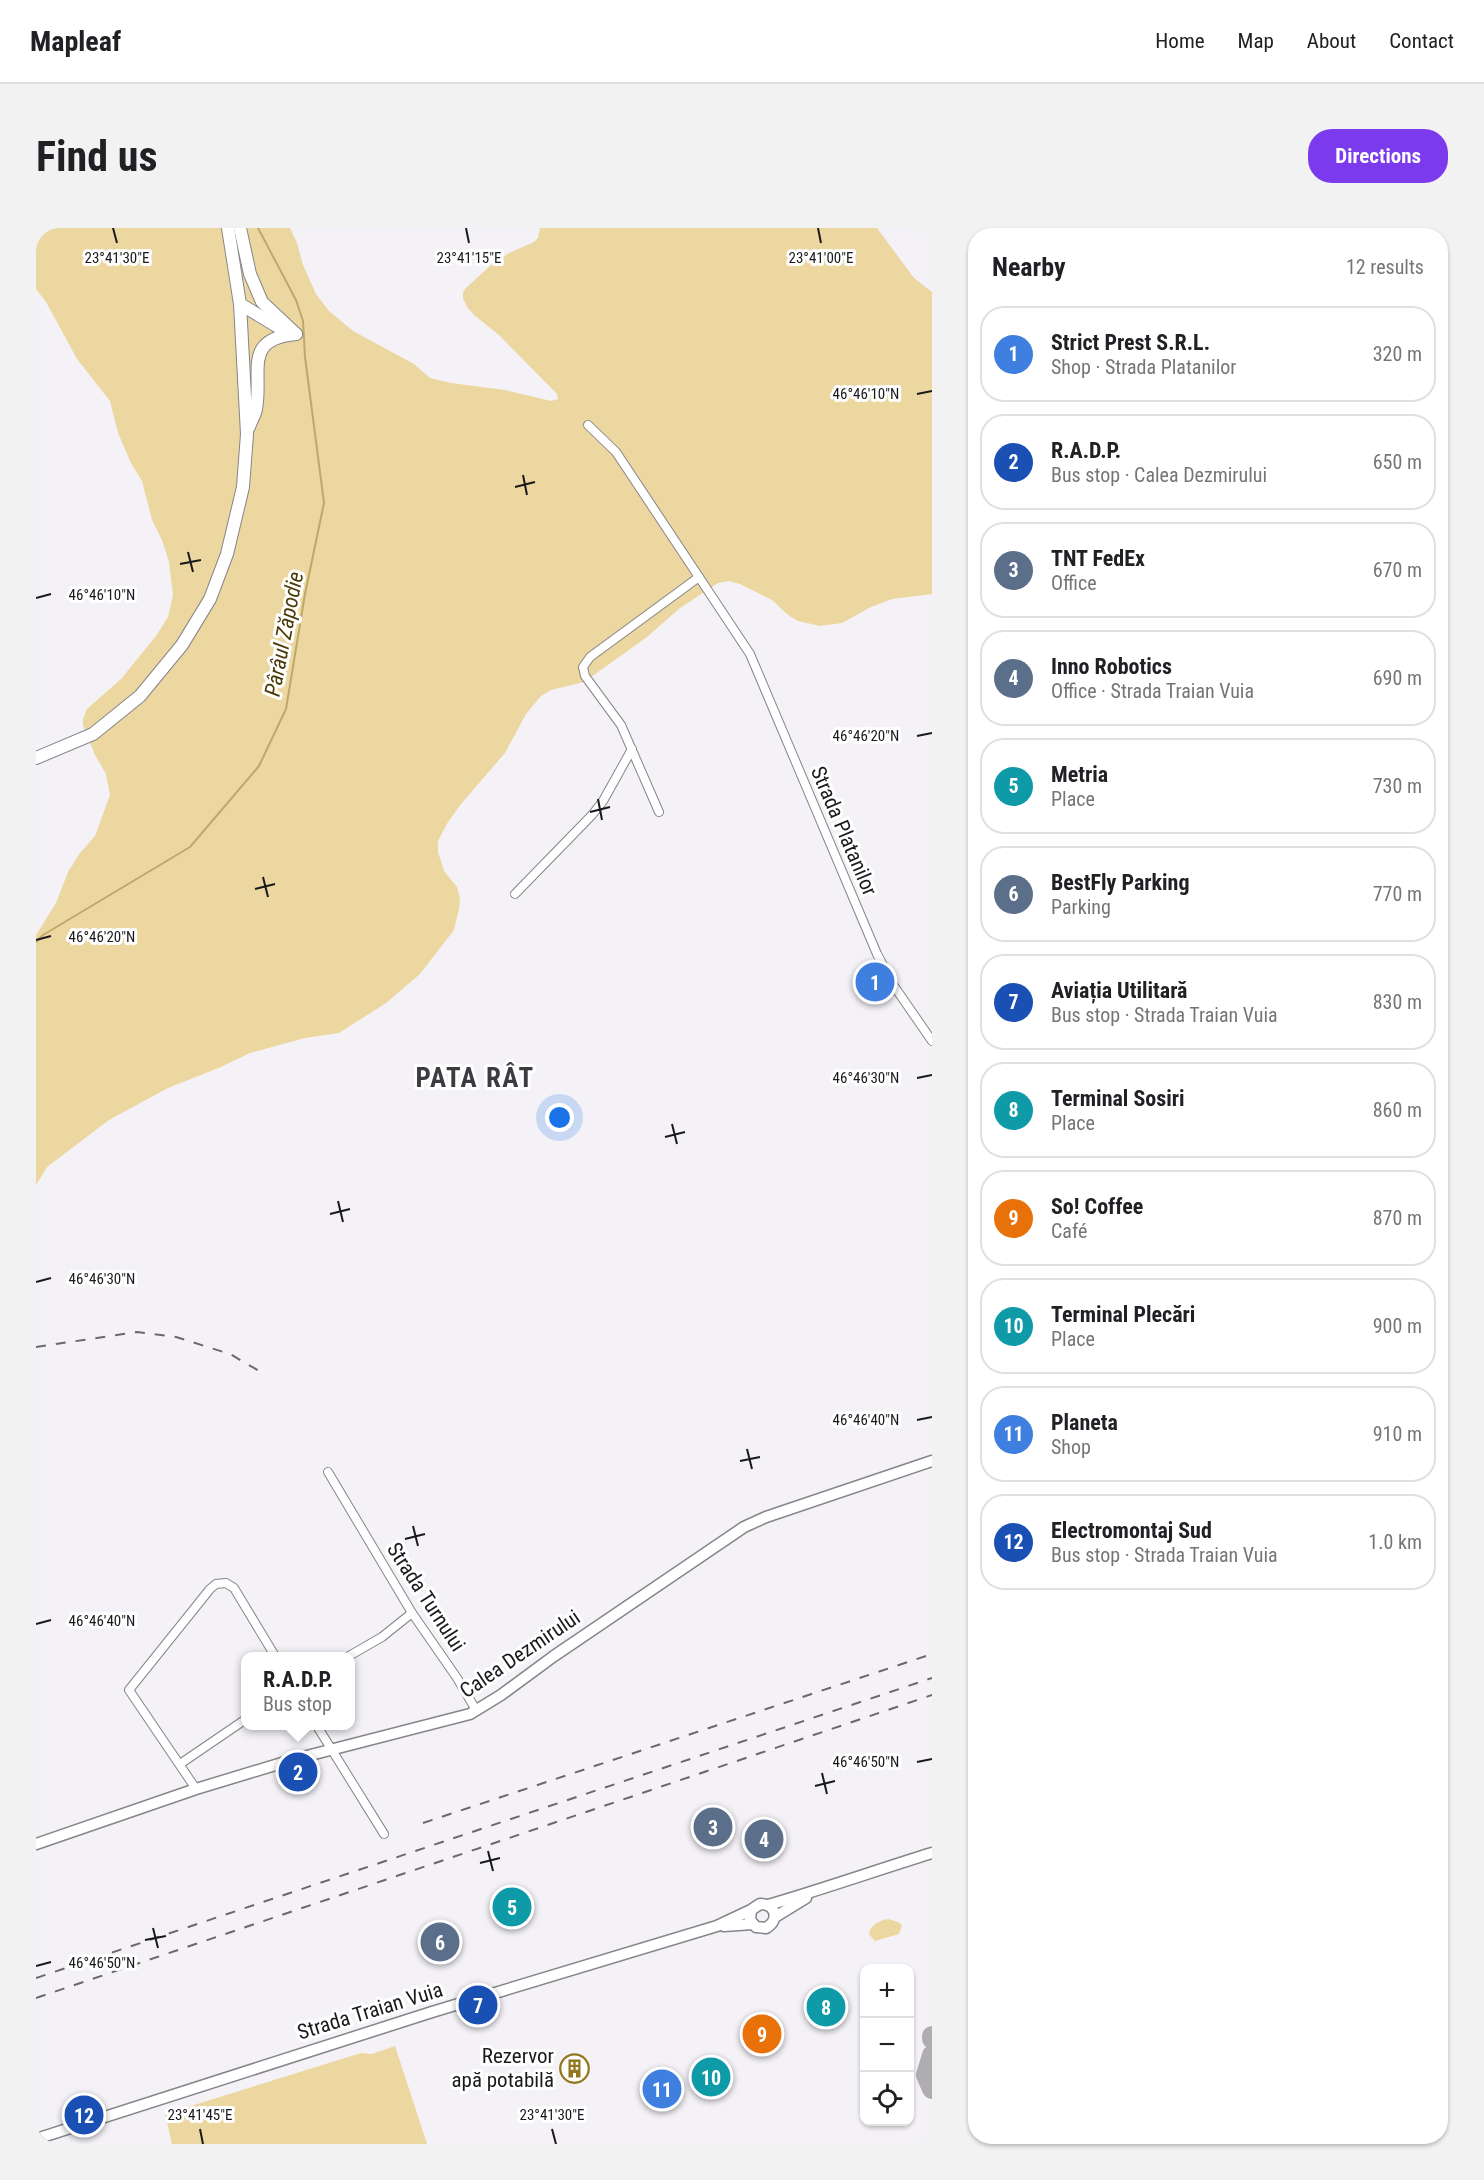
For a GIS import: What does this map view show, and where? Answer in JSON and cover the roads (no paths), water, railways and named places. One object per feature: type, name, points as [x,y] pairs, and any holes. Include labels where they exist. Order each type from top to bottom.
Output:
[{"type":"highway","points":[[36,758],[93,734],[140,696],[182,645],[210,599],[227,554],[243,487],[247,434],[240,304],[228,228]]},
{"type":"highway","points":[[240,228],[250,274],[262,302],[296,334]]},
{"type":"highway","points":[[240,304],[254,300],[262,302]]},
{"type":"highway","points":[[240,304],[280,328],[296,334]]},
{"type":"highway","points":[[247,434],[256,409],[259,354],[264,345],[272,339],[296,334]]},
{"type":"main road","name":"Calea Dezmirului","points":[[36,1844],[196,1789],[332,1749],[461,1717],[476,1710],[744,1527],[766,1516],[932,1461]]},
{"type":"main road","name":"Strada Traian Vuia","points":[[36,2139],[432,2012],[717,1926],[760,1904],[768,1905],[816,1892],[932,1853]]},
{"type":"main road","name":"Strada Traian Vuia","points":[[717,1926],[753,1924],[761,1929],[766,1928],[774,1922],[775,1917],[816,1892]]},
{"type":"main road","points":[[768,1905],[772,1908],[775,1917]]},
{"type":"main road","points":[[751,1910],[753,1924]]},
{"type":"street","name":"Strada Platanilor","points":[[588,425],[616,452],[750,654],[877,954],[894,986],[932,1041]]},
{"type":"street","points":[[658,812],[632,749],[614,715],[585,676],[584,664],[590,657],[699,577]]},
{"type":"street","points":[[515,894],[592,815],[603,801],[632,749]]},
{"type":"street","name":"Strada Turnului","points":[[328,1472],[412,1613],[476,1710]]},
{"type":"street","points":[[196,1789],[129,1690],[216,1584],[226,1583],[234,1588],[273,1652]]},
{"type":"street","points":[[355,1653],[382,1637],[412,1613]]},
{"type":"street","points":[[180,1764],[241,1722]]},
{"type":"street","points":[[320,1730],[384,1834]]},
{"type":"waterway","name":"Pârâul Zăpodie","points":[[36,942],[43,935],[190,847],[259,766],[286,709],[305,594],[324,503],[305,357],[303,321],[296,300],[258,228]]},
{"type":"railway","points":[[36,1347],[137,1332],[176,1337],[230,1354],[266,1375]]},
{"type":"railway","points":[[423,1823],[932,1654]]},
{"type":"railway","points":[[36,1978],[932,1678]]},
{"type":"railway","points":[[36,1998],[932,1695]]},
{"type":"place","name":"Strict Prest S.R.L.","points":[[875,982]]},
{"type":"place","name":"R.A.D.P.","points":[[298,1772]]},
{"type":"place","name":"TNT FedEx","points":[[713,1827]]},
{"type":"place","name":"Inno Robotics","points":[[764,1839]]},
{"type":"place","name":"Metria","points":[[512,1907]]},
{"type":"place","name":"BestFly Parking","points":[[440,1942]]},
{"type":"place","name":"Aviația Utilitară","points":[[478,2005]]},
{"type":"place","name":"Terminal Sosiri","points":[[826,2007]]},
{"type":"place","name":"So! Coffee","points":[[762,2034]]},
{"type":"place","name":"Rezervor apă potabilă","points":[[575,2068]]},
{"type":"place","name":"Terminal Plecări","points":[[711,2077]]},
{"type":"place","name":"Planeta","points":[[662,2089]]},
{"type":"place","name":"Electromontaj Sud","points":[[84,2115]]},
{"type":"district","name":"PATA RÂT","points":[[475,1078]]}]
